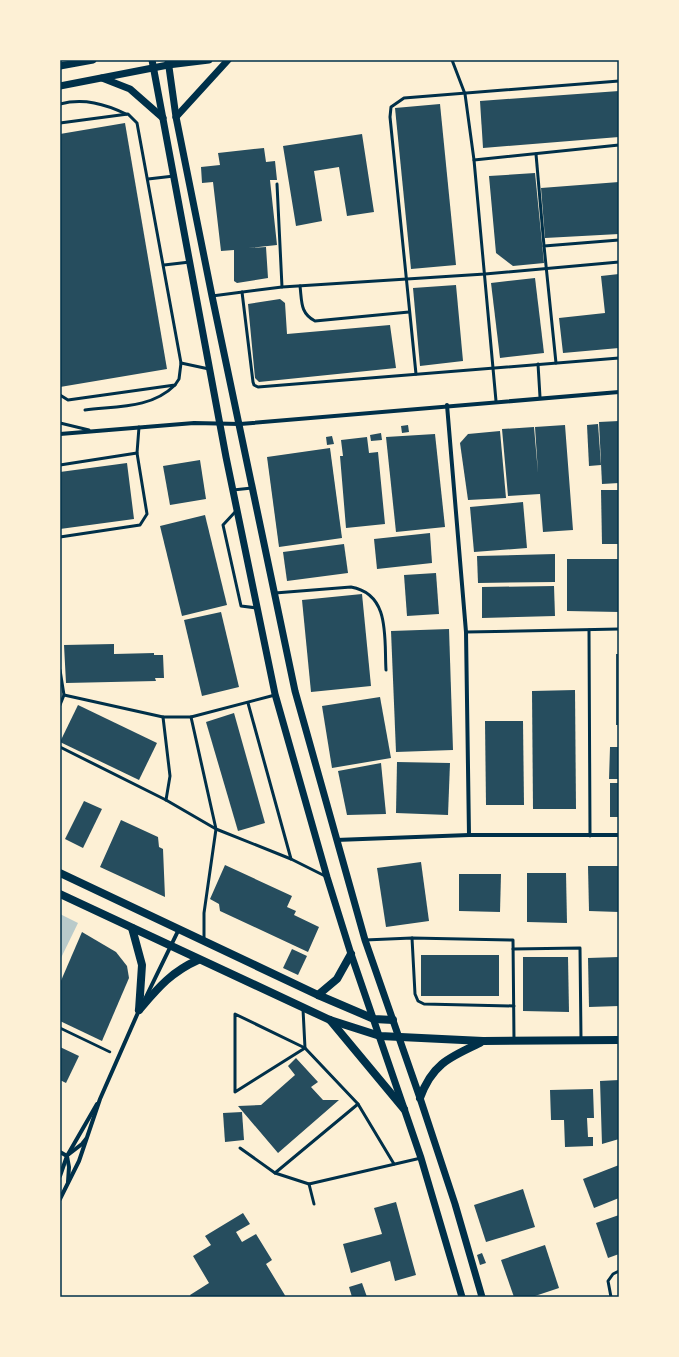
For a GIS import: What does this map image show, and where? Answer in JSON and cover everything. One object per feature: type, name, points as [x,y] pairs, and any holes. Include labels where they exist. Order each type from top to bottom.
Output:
[{"type":"main road","points":[[60,873],[318,995],[374,1019],[394,1020]]},
{"type":"main road","points":[[60,894],[170,947],[330,1020],[380,1036],[483,1041],[619,1040]]},
{"type":"main road","points":[[132,928],[142,965],[139,1010]]},
{"type":"main road","points":[[318,995],[337,979],[351,954]]},
{"type":"main road","points":[[139,1010],[170,976],[182,967],[198,960]]},
{"type":"main road","points":[[330,1020],[404,1109]]},
{"type":"main road","points":[[420,1098],[426,1081],[435,1070],[456,1054],[483,1041]]},
{"type":"street","points":[[60,66],[93,60]]},
{"type":"street","points":[[152,60],[219,424],[275,694],[327,877],[351,954],[421,1158],[462,1297]]},
{"type":"street","points":[[60,86],[153,68],[168,63],[209,60]]},
{"type":"street","points":[[176,116],[228,60]]},
{"type":"street","points":[[168,63],[176,116],[212,296],[240,424],[294,691],[365,940],[394,1020],[455,1204],[482,1297]]},
{"type":"street","points":[[102,78],[130,90],[163,118]]},
{"type":"street","points":[[60,434],[90,430],[194,423],[240,424],[540,397],[619,392]]},
{"type":"street","points":[[447,405],[466,632],[469,835]]},
{"type":"street","points":[[336,840],[469,835],[619,835]]},
{"type":"street","points":[[60,1199],[68,1187],[91,1130],[100,1099],[118,1056],[179,929]]},
{"type":"street","points":[[60,1176],[67,1156],[100,1099]]},
{"type":"street","points":[[67,1156],[82,1144],[91,1130]]},
{"type":"street","points":[[60,1152],[67,1156]]},
{"type":"street","points":[[67,1156],[69,1168],[68,1187]]},
{"type":"lane","points":[[452,60],[465,94],[474,160],[496,401]]},
{"type":"lane","points":[[416,374],[405,278],[390,116],[391,107],[404,98],[619,81]]},
{"type":"lane","points":[[60,104],[90,102],[108,105],[128,114],[137,123],[181,364],[179,379],[165,395],[149,402],[84,410]]},
{"type":"lane","points":[[60,123],[128,114]]},
{"type":"lane","points":[[474,160],[619,145]]},
{"type":"lane","points":[[536,154],[556,363]]},
{"type":"lane","points":[[148,179],[174,176]]},
{"type":"lane","points":[[277,184],[282,287]]},
{"type":"lane","points":[[544,246],[619,240]]},
{"type":"lane","points":[[164,265],[190,262]]},
{"type":"lane","points":[[212,296],[282,287],[485,274],[619,262]]},
{"type":"lane","points":[[300,286],[302,307],[307,316],[315,321],[409,312]]},
{"type":"lane","points":[[242,292],[254,385],[258,387],[619,358]]},
{"type":"lane","points":[[181,364],[209,369]]},
{"type":"lane","points":[[538,364],[540,397]]},
{"type":"lane","points":[[60,395],[68,400],[175,385]]},
{"type":"lane","points":[[60,423],[90,430]]},
{"type":"lane","points":[[60,537],[140,525],[144,521],[147,514],[137,453],[138,427]]},
{"type":"lane","points":[[60,465],[137,453]]},
{"type":"lane","points":[[233,490],[252,488]]},
{"type":"lane","points":[[237,510],[223,525],[241,606],[258,608]]},
{"type":"lane","points":[[273,593],[351,587],[362,589],[380,607],[383,619],[386,670]]},
{"type":"lane","points":[[466,632],[589,630],[619,628]]},
{"type":"lane","points":[[589,630],[590,836]]},
{"type":"lane","points":[[60,670],[64,695],[60,705]]},
{"type":"lane","points":[[64,695],[163,717],[190,718],[248,703],[275,694]]},
{"type":"lane","points":[[248,703],[291,859]]},
{"type":"lane","points":[[163,717],[170,776],[166,800]]},
{"type":"lane","points":[[190,718],[216,829],[204,913],[204,941]]},
{"type":"lane","points":[[60,747],[166,800],[216,829],[291,859],[327,877]]},
{"type":"lane","points":[[365,940],[412,938],[513,940],[514,1041]]},
{"type":"lane","points":[[412,938],[415,994],[418,1001],[424,1004],[514,1006]]},
{"type":"lane","points":[[513,949],[580,948],[581,1041]]},
{"type":"lane","points":[[303,1007],[305,1048]]},
{"type":"lane","points":[[305,1048],[235,1092],[235,1014],[305,1048],[358,1104],[394,1164]]},
{"type":"lane","points":[[275,1173],[358,1104]]},
{"type":"lane","points":[[240,1148],[275,1173],[309,1184],[421,1158]]},
{"type":"lane","points":[[309,1184],[314,1204]]},
{"type":"lane","points":[[611,1297],[608,1281],[613,1274],[619,1271]]},
{"type":"path","points":[[60,1028],[118,1056]]},
{"type":"shaded area","points":[[60,914],[78,923],[60,960]]},
{"type":"building","points":[[619,91],[619,137],[483,148],[480,101]]},
{"type":"building","points":[[440,104],[456,265],[411,269],[395,108]]},
{"type":"building","points":[[125,123],[167,369],[60,387],[60,134]]},
{"type":"building","points":[[362,134],[374,212],[347,216],[339,167],[314,171],[322,221],[296,226],[283,146]]},
{"type":"building","points":[[264,148],[266,162],[275,161],[277,180],[270,180],[277,245],[248,248],[266,247],[268,278],[237,283],[234,281],[234,250],[221,251],[213,182],[202,183],[201,167],[220,165],[218,153]]},
{"type":"building","points":[[535,173],[544,263],[513,266],[496,253],[489,176]]},
{"type":"building","points":[[619,182],[619,234],[545,238],[541,188]]},
{"type":"building","points":[[619,274],[619,348],[563,353],[559,318],[605,313],[601,276]]},
{"type":"building","points":[[535,278],[544,353],[500,358],[491,283]]},
{"type":"building","points":[[456,285],[463,361],[420,366],[413,288]]},
{"type":"building","points":[[280,299],[285,303],[287,334],[390,325],[396,368],[259,382],[255,378],[248,304]]},
{"type":"building","points":[[619,421],[619,483],[602,484],[599,422]]},
{"type":"building","points":[[598,424],[601,465],[589,466],[587,425]]},
{"type":"building","points":[[408,425],[409,432],[402,433],[401,426]]},
{"type":"building","points":[[565,425],[573,530],[543,532],[540,494],[508,496],[502,429],[534,427],[538,473],[535,427]]},
{"type":"building","points":[[500,431],[506,498],[468,500],[460,443],[468,434]]},
{"type":"building","points":[[381,433],[382,440],[371,441],[370,435]]},
{"type":"building","points":[[435,434],[445,527],[396,532],[386,437]]},
{"type":"building","points":[[332,436],[334,444],[327,445],[326,437]]},
{"type":"building","points":[[367,437],[369,453],[378,452],[385,524],[346,528],[340,456],[343,456],[341,440]]},
{"type":"building","points":[[330,448],[342,538],[279,547],[267,457]]},
{"type":"building","points":[[200,460],[206,499],[170,505],[163,466]]},
{"type":"building","points":[[127,463],[134,519],[60,529],[60,472]]},
{"type":"building","points":[[601,490],[619,490],[619,544],[602,544]]},
{"type":"building","points":[[523,502],[527,548],[474,552],[470,507]]},
{"type":"building","points":[[205,515],[227,605],[182,616],[160,526]]},
{"type":"building","points":[[430,533],[432,563],[377,569],[374,539]]},
{"type":"building","points":[[344,544],[348,573],[287,581],[283,552]]},
{"type":"building","points":[[555,554],[555,582],[478,583],[477,556]]},
{"type":"building","points":[[567,559],[619,559],[619,612],[567,611]]},
{"type":"building","points":[[436,573],[439,614],[407,616],[404,575]]},
{"type":"building","points":[[554,586],[555,616],[482,618],[482,587]]},
{"type":"building","points":[[362,594],[371,686],[311,692],[302,600]]},
{"type":"building","points":[[221,612],[239,687],[202,696],[184,620]]},
{"type":"building","points":[[449,629],[453,750],[396,752],[391,631]]},
{"type":"building","points":[[114,644],[114,654],[154,653],[154,655],[163,655],[164,678],[155,678],[156,681],[66,683],[64,645]]},
{"type":"building","points":[[616,654],[619,654],[619,725],[616,725]]},
{"type":"building","points":[[575,690],[576,809],[533,809],[532,691]]},
{"type":"building","points":[[380,697],[391,758],[332,768],[322,706]]},
{"type":"building","points":[[78,705],[157,743],[139,780],[60,742]]},
{"type":"building","points":[[234,713],[265,823],[238,831],[206,722]]},
{"type":"building","points":[[485,721],[523,721],[524,805],[486,805]]},
{"type":"building","points":[[610,747],[619,747],[619,779],[609,779]]},
{"type":"building","points":[[397,762],[450,763],[448,815],[396,813]]},
{"type":"building","points":[[381,763],[386,814],[347,815],[338,771]]},
{"type":"building","points":[[610,783],[619,783],[619,817],[610,817]]},
{"type":"building","points":[[84,801],[102,809],[83,848],[65,839]]},
{"type":"building","points":[[121,820],[158,837],[159,847],[163,849],[165,897],[100,867]]},
{"type":"building","points":[[421,862],[429,921],[386,927],[377,868]]},
{"type":"building","points":[[225,865],[292,896],[287,907],[296,911],[294,915],[319,927],[308,952],[220,911],[219,904],[210,899]]},
{"type":"building","points":[[588,866],[619,866],[619,912],[589,911]]},
{"type":"building","points":[[527,873],[566,873],[567,923],[527,922]]},
{"type":"building","points":[[459,874],[501,874],[500,912],[459,911]]},
{"type":"building","points":[[82,932],[116,952],[127,966],[129,978],[102,1041],[60,1021],[60,983]]},
{"type":"building","points":[[292,949],[307,956],[298,975],[283,968]]},
{"type":"building","points":[[421,955],[499,955],[499,996],[421,996]]},
{"type":"building","points":[[523,957],[568,957],[569,1012],[523,1011]]},
{"type":"building","points":[[619,957],[619,1006],[589,1007],[588,958]]},
{"type":"building","points":[[60,1047],[79,1056],[66,1083],[60,1080]]},
{"type":"building","points":[[296,1058],[318,1082],[311,1087],[323,1100],[339,1100],[278,1153],[238,1106],[261,1105],[295,1075],[288,1066]]},
{"type":"building","points":[[619,1080],[619,1139],[602,1144],[600,1081]]},
{"type":"building","points":[[593,1089],[594,1118],[587,1118],[588,1137],[593,1137],[593,1146],[565,1147],[564,1120],[551,1120],[550,1090]]},
{"type":"building","points":[[242,1112],[244,1140],[225,1142],[223,1113]]},
{"type":"building","points":[[619,1165],[619,1198],[594,1208],[583,1179]]},
{"type":"building","points":[[523,1189],[535,1227],[486,1242],[474,1205]]},
{"type":"building","points":[[396,1202],[416,1275],[395,1281],[390,1261],[351,1273],[343,1244],[382,1234],[374,1208]]},
{"type":"building","points":[[243,1213],[250,1224],[236,1232],[242,1242],[256,1234],[272,1260],[266,1264],[286,1297],[191,1297],[190,1295],[209,1283],[193,1256],[211,1245],[205,1236]]},
{"type":"building","points":[[619,1215],[619,1254],[608,1258],[596,1223]]},
{"type":"building","points":[[545,1245],[559,1288],[532,1297],[514,1297],[501,1260]]},
{"type":"building","points":[[482,1253],[486,1263],[480,1265],[477,1255]]},
{"type":"building","points":[[362,1283],[367,1297],[352,1297],[349,1287]]}]
